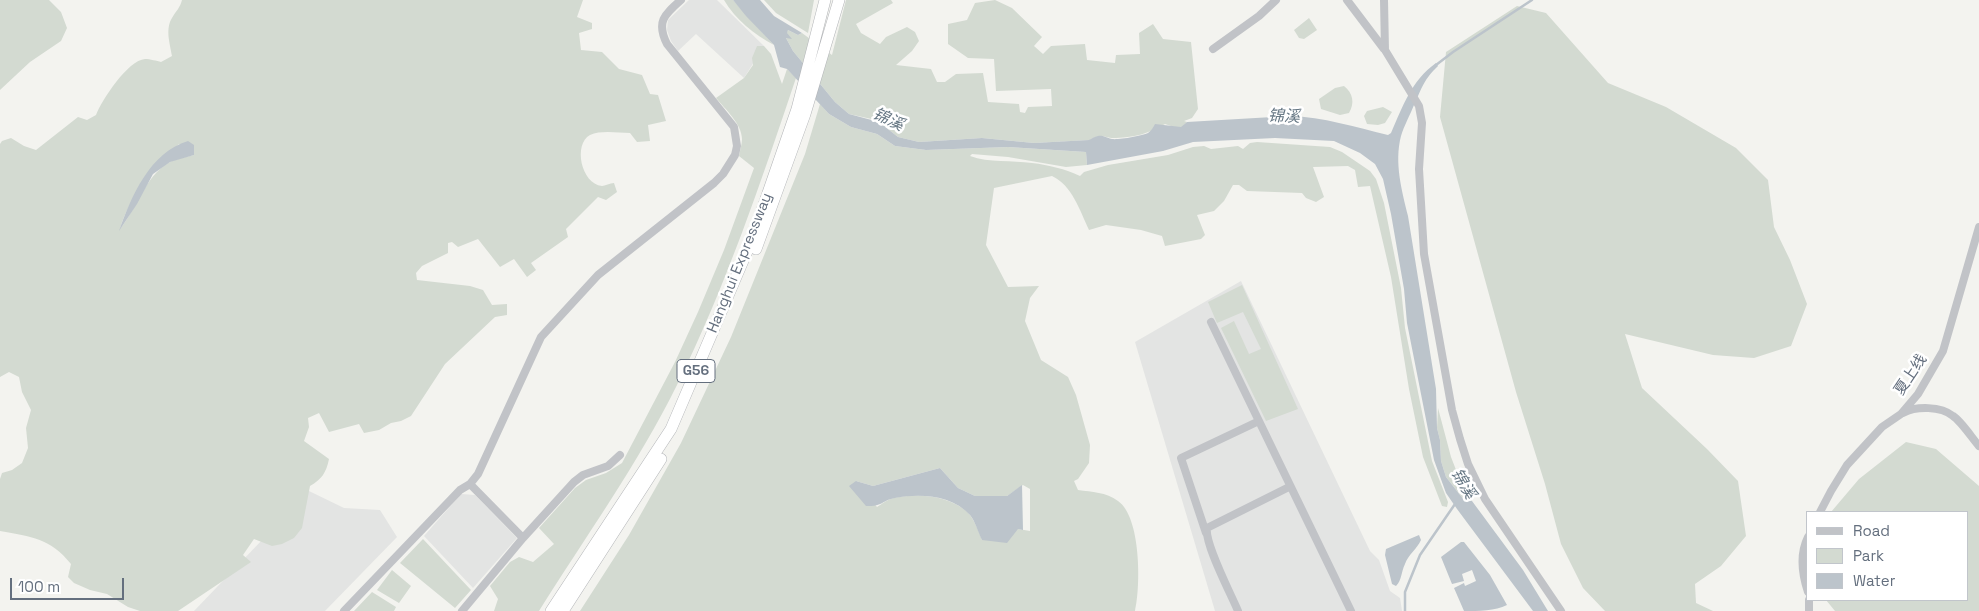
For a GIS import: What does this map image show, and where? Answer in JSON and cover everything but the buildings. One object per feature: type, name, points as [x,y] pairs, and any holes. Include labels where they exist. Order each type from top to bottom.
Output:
[{"type":"highway","name":"Hanghui Expressway","points":[[551,611],[671,430],[751,242],[801,112],[825,0]]},
{"type":"highway","name":"Hanghui Expressway","points":[[563,611],[677,434],[759,244],[839,0]]},
{"type":"street","points":[[344,611],[460,490],[470,484],[478,474],[541,337],[598,275],[714,183],[723,174],[735,155],[738,146],[734,127],[667,44],[662,35],[661,24],[665,15],[681,0]]},
{"type":"street","points":[[1213,49],[1259,16],[1276,0]]},
{"type":"street","points":[[1347,0],[1385,50],[1419,106],[1422,123],[1419,169],[1424,254],[1452,410],[1468,464],[1485,499],[1561,611]]},
{"type":"street","points":[[1384,0],[1385,50]]},
{"type":"street","name":"夏上线","points":[[1820,511],[1830,491],[1847,465],[1882,428],[1901,414],[1918,394],[1943,352],[1979,227]]},
{"type":"street","points":[[1211,322],[1351,611]]},
{"type":"street","points":[[1901,414],[1909,410],[1922,409],[1945,411],[1954,416],[1979,446]]},
{"type":"street","points":[[1238,611],[1215,560],[1181,458],[1259,421]]},
{"type":"street","points":[[462,611],[523,538],[574,482],[583,475],[608,466],[620,455]]},
{"type":"street","points":[[470,484],[523,538]]},
{"type":"street","points":[[1206,533],[1208,528],[1290,487]]},
{"type":"street","points":[[1806,541],[1802,550],[1802,564],[1806,583]]},
{"type":"shaded area","points":[[689,0],[717,0],[764,46],[744,78],[696,34],[678,51],[671,41],[667,30],[668,20]]},
{"type":"shaded area","points":[[1241,281],[1370,551],[1379,560],[1390,591],[1400,598],[1402,611],[1215,611],[1135,342]]},
{"type":"shaded area","points":[[309,491],[344,508],[380,510],[397,537],[325,611],[194,611]]},
{"type":"shaded area","points":[[461,494],[475,495],[517,538],[473,588],[424,536]]},
{"type":"green space","points":[[0,0],[49,0],[61,12],[67,28],[61,41],[30,62],[0,90]]},
{"type":"green space","points":[[182,0],[583,0],[577,17],[592,23],[592,29],[579,33],[581,50],[602,52],[619,69],[642,75],[650,94],[658,95],[666,121],[648,125],[650,141],[637,142],[630,133],[610,132],[594,133],[585,140],[581,155],[584,171],[595,184],[602,186],[614,183],[617,192],[606,200],[598,197],[566,229],[568,237],[531,263],[536,270],[527,277],[514,259],[500,267],[478,239],[458,247],[452,242],[448,243],[448,253],[422,266],[416,273],[417,280],[470,286],[483,290],[492,305],[507,304],[507,315],[495,317],[445,364],[411,416],[391,423],[379,430],[364,433],[359,424],[329,432],[319,413],[308,418],[309,427],[304,441],[329,459],[323,475],[310,486],[302,528],[294,538],[282,544],[272,546],[254,539],[243,555],[251,562],[178,611],[140,611],[128,607],[107,594],[90,590],[74,583],[68,577],[71,564],[63,555],[48,544],[31,537],[0,531],[0,479],[2,473],[12,470],[22,463],[28,448],[26,428],[31,410],[22,392],[19,377],[9,372],[0,377],[0,144],[2,141],[11,138],[24,146],[36,150],[78,117],[87,120],[96,115],[116,82],[138,61],[145,59],[161,62],[172,56],[169,27]],"holes":[[[179,144],[194,155],[168,163],[160,169],[147,184],[120,229],[124,217],[137,194]]]},
{"type":"green space","points":[[724,0],[733,0],[774,45],[746,26]]},
{"type":"green space","points":[[764,0],[814,0],[808,33],[776,13]]},
{"type":"green space","points":[[846,0],[891,0],[893,3],[856,24],[861,33],[880,44],[886,37],[907,27],[915,32],[919,41],[912,51],[896,65],[931,69],[937,82],[945,82],[956,74],[983,73],[988,102],[1019,104],[1020,112],[1025,113],[1028,107],[1052,106],[1051,89],[996,91],[994,59],[968,58],[948,44],[948,24],[967,20],[975,3],[995,0],[1012,8],[1042,37],[1034,46],[1043,54],[1051,46],[1085,44],[1087,60],[1115,63],[1116,55],[1140,54],[1139,33],[1153,24],[1163,39],[1191,42],[1198,109],[1192,118],[1184,121],[1187,122],[1182,127],[1165,124],[1136,136],[1123,138],[1101,136],[1090,140],[1034,143],[982,138],[919,142],[898,137],[876,120],[849,114],[835,102],[793,51],[785,36],[788,30],[798,35],[802,33],[832,55]]},
{"type":"green space","points":[[1517,6],[1546,13],[1608,83],[1666,107],[1736,148],[1768,180],[1774,227],[1790,260],[1807,304],[1791,346],[1754,358],[1713,355],[1625,334],[1642,388],[1738,481],[1746,536],[1721,566],[1695,584],[1696,603],[1713,611],[1605,611],[1583,588],[1561,544],[1545,484],[1516,392],[1440,117],[1446,52]]},
{"type":"green space","points":[[1309,18],[1317,30],[1304,39],[1299,38],[1294,30]]},
{"type":"green space","points":[[757,46],[764,46],[771,54],[782,84],[787,69],[796,78],[742,233],[695,348],[646,443],[539,611],[494,611],[498,599],[490,586],[510,562],[519,557],[533,562],[554,544],[539,528],[575,488],[586,480],[606,473],[622,463],[675,362],[724,250],[754,168],[739,156],[742,139],[741,133],[732,117],[716,98],[744,78],[753,65],[752,58]]},
{"type":"green space","points":[[1344,86],[1352,98],[1352,106],[1349,113],[1340,115],[1321,109],[1319,99],[1335,88]]},
{"type":"green space","points":[[820,104],[829,114],[851,127],[877,134],[895,146],[926,150],[1008,147],[1086,152],[1087,165],[1066,167],[1008,157],[972,154],[970,156],[985,160],[1045,165],[1063,169],[1080,176],[1084,172],[1108,165],[1168,155],[1193,147],[1204,146],[1211,149],[1238,146],[1243,149],[1250,143],[1257,142],[1330,147],[1342,152],[1370,171],[1376,179],[1384,203],[1401,288],[1405,328],[1432,461],[1448,502],[1447,507],[1442,506],[1423,457],[1409,389],[1391,277],[1370,186],[1358,187],[1355,170],[1348,166],[1313,167],[1324,197],[1316,202],[1306,198],[1302,193],[1247,191],[1239,185],[1233,185],[1224,201],[1214,211],[1197,215],[1205,235],[1201,239],[1165,246],[1162,236],[1141,230],[1106,225],[1089,230],[1070,192],[1059,180],[1052,176],[994,188],[986,245],[1008,287],[1039,286],[1030,298],[1025,321],[1041,360],[1068,377],[1076,395],[1090,445],[1089,463],[1078,479],[1074,481],[1078,490],[1099,493],[1113,498],[1126,509],[1131,521],[1135,536],[1138,569],[1135,611],[580,611],[629,535],[681,443],[731,337],[805,154]],"holes":[[[940,468],[958,488],[975,496],[1007,496],[1023,485],[1030,489],[1030,531],[1018,529],[982,540],[970,515],[955,503],[935,497],[913,495],[887,500],[877,507],[856,481],[873,486]]]},
{"type":"green space","points":[[1383,107],[1392,112],[1385,123],[1378,125],[1367,124],[1364,116],[1367,111]]},
{"type":"green space","points":[[1242,285],[1298,409],[1266,421],[1221,328],[1234,321],[1249,354],[1261,349],[1243,312],[1217,323],[1208,302]]},
{"type":"green space","points":[[1438,408],[1451,457],[1472,501],[1464,500],[1446,477],[1441,461],[1440,440],[1437,428]]},
{"type":"green space","points":[[1906,442],[1936,449],[1979,486],[1979,611],[1835,611],[1827,601],[1969,601],[1969,511],[1832,511],[1859,479]]},
{"type":"green space","points":[[423,539],[471,590],[455,608],[400,563]]},
{"type":"green space","points":[[392,570],[411,586],[399,603],[377,590]]},
{"type":"green space","points":[[372,592],[396,607],[394,611],[354,611]]},
{"type":"water","name":"锦溪","points":[[733,0],[760,0],[774,16],[802,33],[798,35],[788,30],[787,33],[792,39],[786,38],[793,51],[835,102],[849,114],[879,122],[898,137],[919,142],[982,138],[1034,143],[1089,140],[1096,136],[1119,139],[1148,133],[1155,124],[1181,127],[1187,122],[1290,116],[1327,120],[1388,135],[1391,133],[1414,86],[1427,70],[1436,63],[1438,66],[1429,75],[1424,84],[1404,128],[1398,156],[1403,197],[1408,216],[1436,389],[1437,428],[1440,440],[1441,461],[1446,477],[1464,500],[1472,501],[1523,570],[1548,611],[1533,611],[1446,493],[1434,460],[1407,323],[1404,289],[1391,214],[1383,179],[1375,164],[1360,153],[1334,141],[1275,138],[1193,142],[1163,151],[1087,165],[1086,152],[1008,147],[926,150],[895,146],[877,134],[851,127],[829,114],[787,69],[780,67],[774,45]]},
{"type":"water","points":[[188,141],[194,145],[194,155],[170,162],[153,174],[137,204],[119,231],[136,190],[153,165],[163,155]]},
{"type":"water","points":[[940,468],[958,488],[975,496],[1007,496],[1022,485],[1023,530],[1018,529],[1007,543],[982,540],[970,515],[954,503],[935,497],[905,496],[887,500],[876,505],[866,506],[849,486],[856,481],[873,486]]},
{"type":"water","points":[[1419,535],[1421,540],[1406,561],[1399,581],[1396,586],[1392,584],[1385,555],[1386,549]]},
{"type":"water","points":[[1461,542],[1464,542],[1490,575],[1507,605],[1492,610],[1464,611],[1454,588],[1464,583],[1465,586],[1476,581],[1472,570],[1462,574],[1464,581],[1452,584],[1441,557]]},
{"type":"waterway","points":[[1436,65],[1532,0]]},
{"type":"waterway","name":"锦溪","points":[[1405,611],[1405,592],[1420,555],[1455,504]]}]
